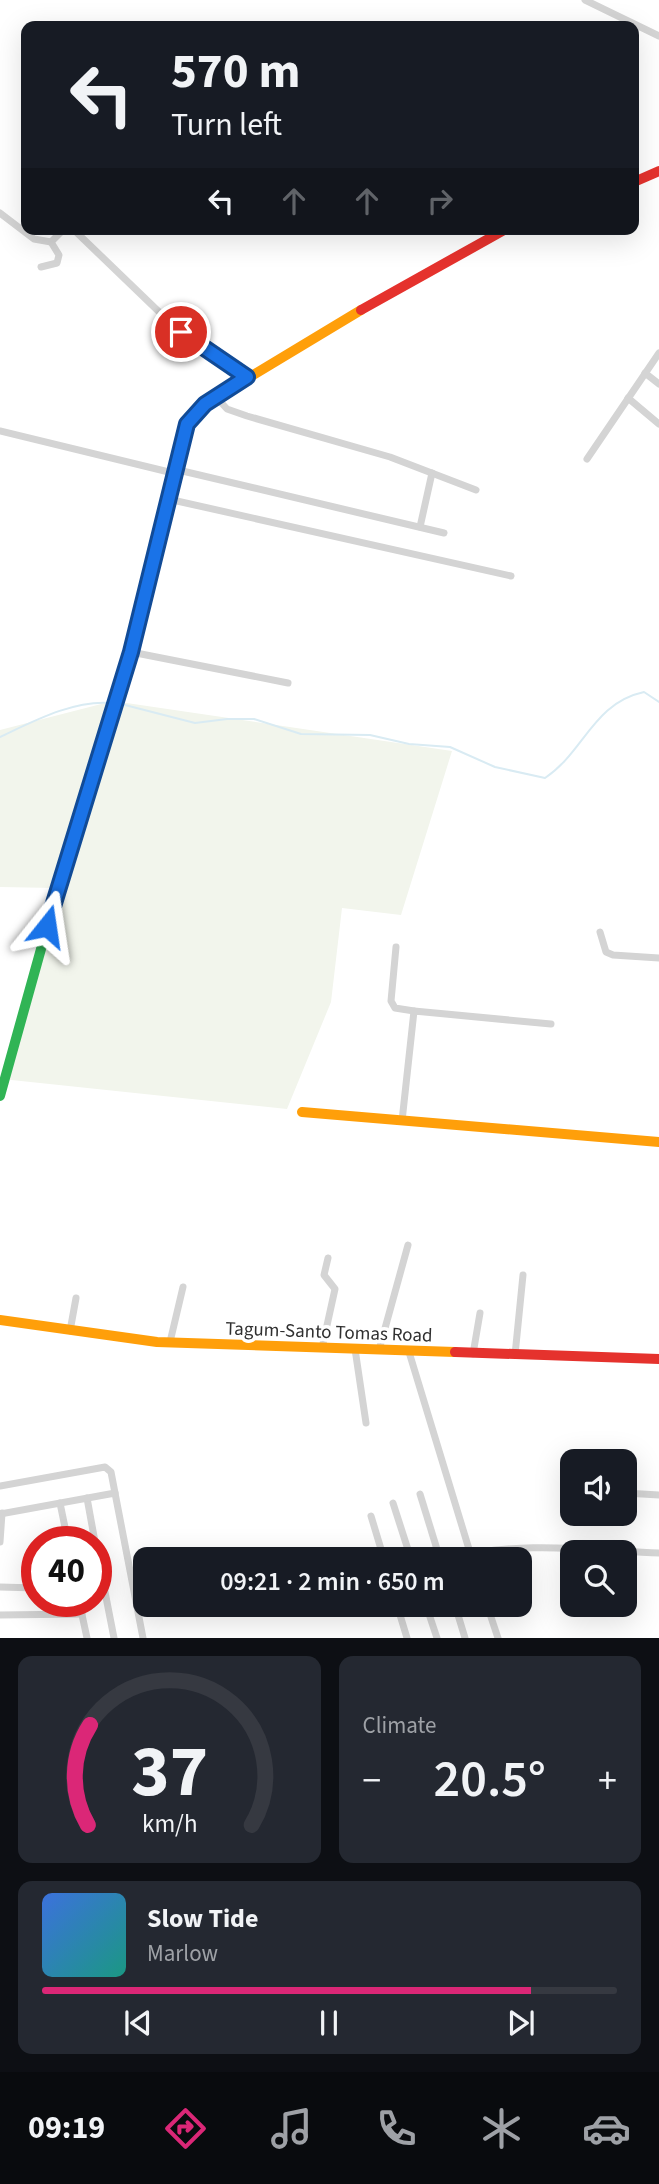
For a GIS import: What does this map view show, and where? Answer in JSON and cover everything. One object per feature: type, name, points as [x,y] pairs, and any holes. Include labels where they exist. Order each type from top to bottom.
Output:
[{"type":"street","points":[[585,0],[628,21]]},
{"type":"street","points":[[639,26],[659,36]]},
{"type":"street","points":[[639,180],[659,172]]},
{"type":"street","points":[[0,213],[21,229]]},
{"type":"street","points":[[29,235],[34,239],[51,242],[58,250],[59,260],[52,266],[41,267]]},
{"type":"street","points":[[51,242],[58,235]]},
{"type":"street","points":[[79,235],[181,332],[247,377]]},
{"type":"street","points":[[0,1096],[74,831],[131,652],[174,471],[191,416],[247,377],[401,286],[495,235]]},
{"type":"street","points":[[587,459],[659,353]]},
{"type":"street","points":[[645,373],[659,384]]},
{"type":"street","points":[[216,397],[227,409],[390,457],[476,490]]},
{"type":"street","points":[[628,398],[659,424]]},
{"type":"street","points":[[0,431],[444,533]]},
{"type":"street","points":[[420,527],[432,473]]},
{"type":"street","points":[[168,499],[511,576]]},
{"type":"street","points":[[131,652],[288,683]]},
{"type":"street","points":[[600,932],[606,952],[659,958]]},
{"type":"street","points":[[396,947],[391,1001],[395,1008],[551,1024]]},
{"type":"street","points":[[402,1121],[414,1012]]},
{"type":"street","points":[[302,1112],[659,1142]]},
{"type":"street","points":[[379,1350],[408,1245]]},
{"type":"street","points":[[322,1348],[335,1289],[324,1275],[328,1258]]},
{"type":"street","points":[[515,1355],[523,1275]]},
{"type":"street","points":[[170,1342],[183,1287]]},
{"type":"street","points":[[70,1331],[76,1298]]},
{"type":"street","points":[[473,1354],[480,1313]]},
{"type":"street","name":"Tagum-Santo Tomas Road","points":[[0,1321],[170,1342],[659,1359]]},
{"type":"street","points":[[355,1349],[366,1423]]},
{"type":"street","points":[[409,1352],[468,1547]]},
{"type":"street","points":[[0,1486],[105,1467],[111,1472],[143,1638]]},
{"type":"street","points":[[0,1542],[1,1513],[115,1493]]},
{"type":"street","points":[[420,1494],[436,1547]]},
{"type":"street","points":[[637,1494],[659,1495]]},
{"type":"street","points":[[87,1498],[92,1526]]},
{"type":"street","points":[[60,1503],[65,1526]]},
{"type":"street","points":[[393,1503],[407,1547]]},
{"type":"street","points":[[371,1516],[380,1547]]},
{"type":"street","points":[[532,1547],[659,1553]]},
{"type":"street","points":[[0,1587],[21,1588]]},
{"type":"street","points":[[0,1615],[21,1615]]},
{"type":"street","points":[[82,1617],[86,1638]]},
{"type":"street","points":[[110,1617],[114,1638]]},
{"type":"street","points":[[401,1617],[407,1638]]},
{"type":"street","points":[[430,1617],[437,1638]]},
{"type":"street","points":[[459,1617],[465,1638]]},
{"type":"street","points":[[490,1617],[498,1638]]},
{"type":"shaded area","points":[[113,701],[452,751],[401,915],[342,908],[331,1002],[287,1109],[2,1079],[55,888],[0,887],[0,730]]},
{"type":"waterway","points":[[121,704],[195,723],[254,719],[301,734],[370,735],[409,744],[450,747],[495,767],[545,778],[570,755],[612,706],[644,692],[659,702]]},
{"type":"waterway","points":[[0,737],[68,708],[111,703]]},
{"type":"traffic: fast","points":[[0,1096],[77,820],[109,720]]},
{"type":"traffic: slow","points":[[109,720],[131,652],[184,433],[191,416],[205,404],[361,310]]},
{"type":"traffic: slow","points":[[302,1112],[659,1142]]},
{"type":"traffic: slow","points":[[0,1320],[157,1342],[455,1352]]},
{"type":"traffic: jam","points":[[639,180],[659,171]]},
{"type":"traffic: jam","points":[[361,310],[495,235]]},
{"type":"traffic: jam","points":[[455,1352],[659,1359]]},
{"type":"route","points":[[47,926],[77,820],[114,713],[187,424],[196,411],[247,377],[181,332]]}]
